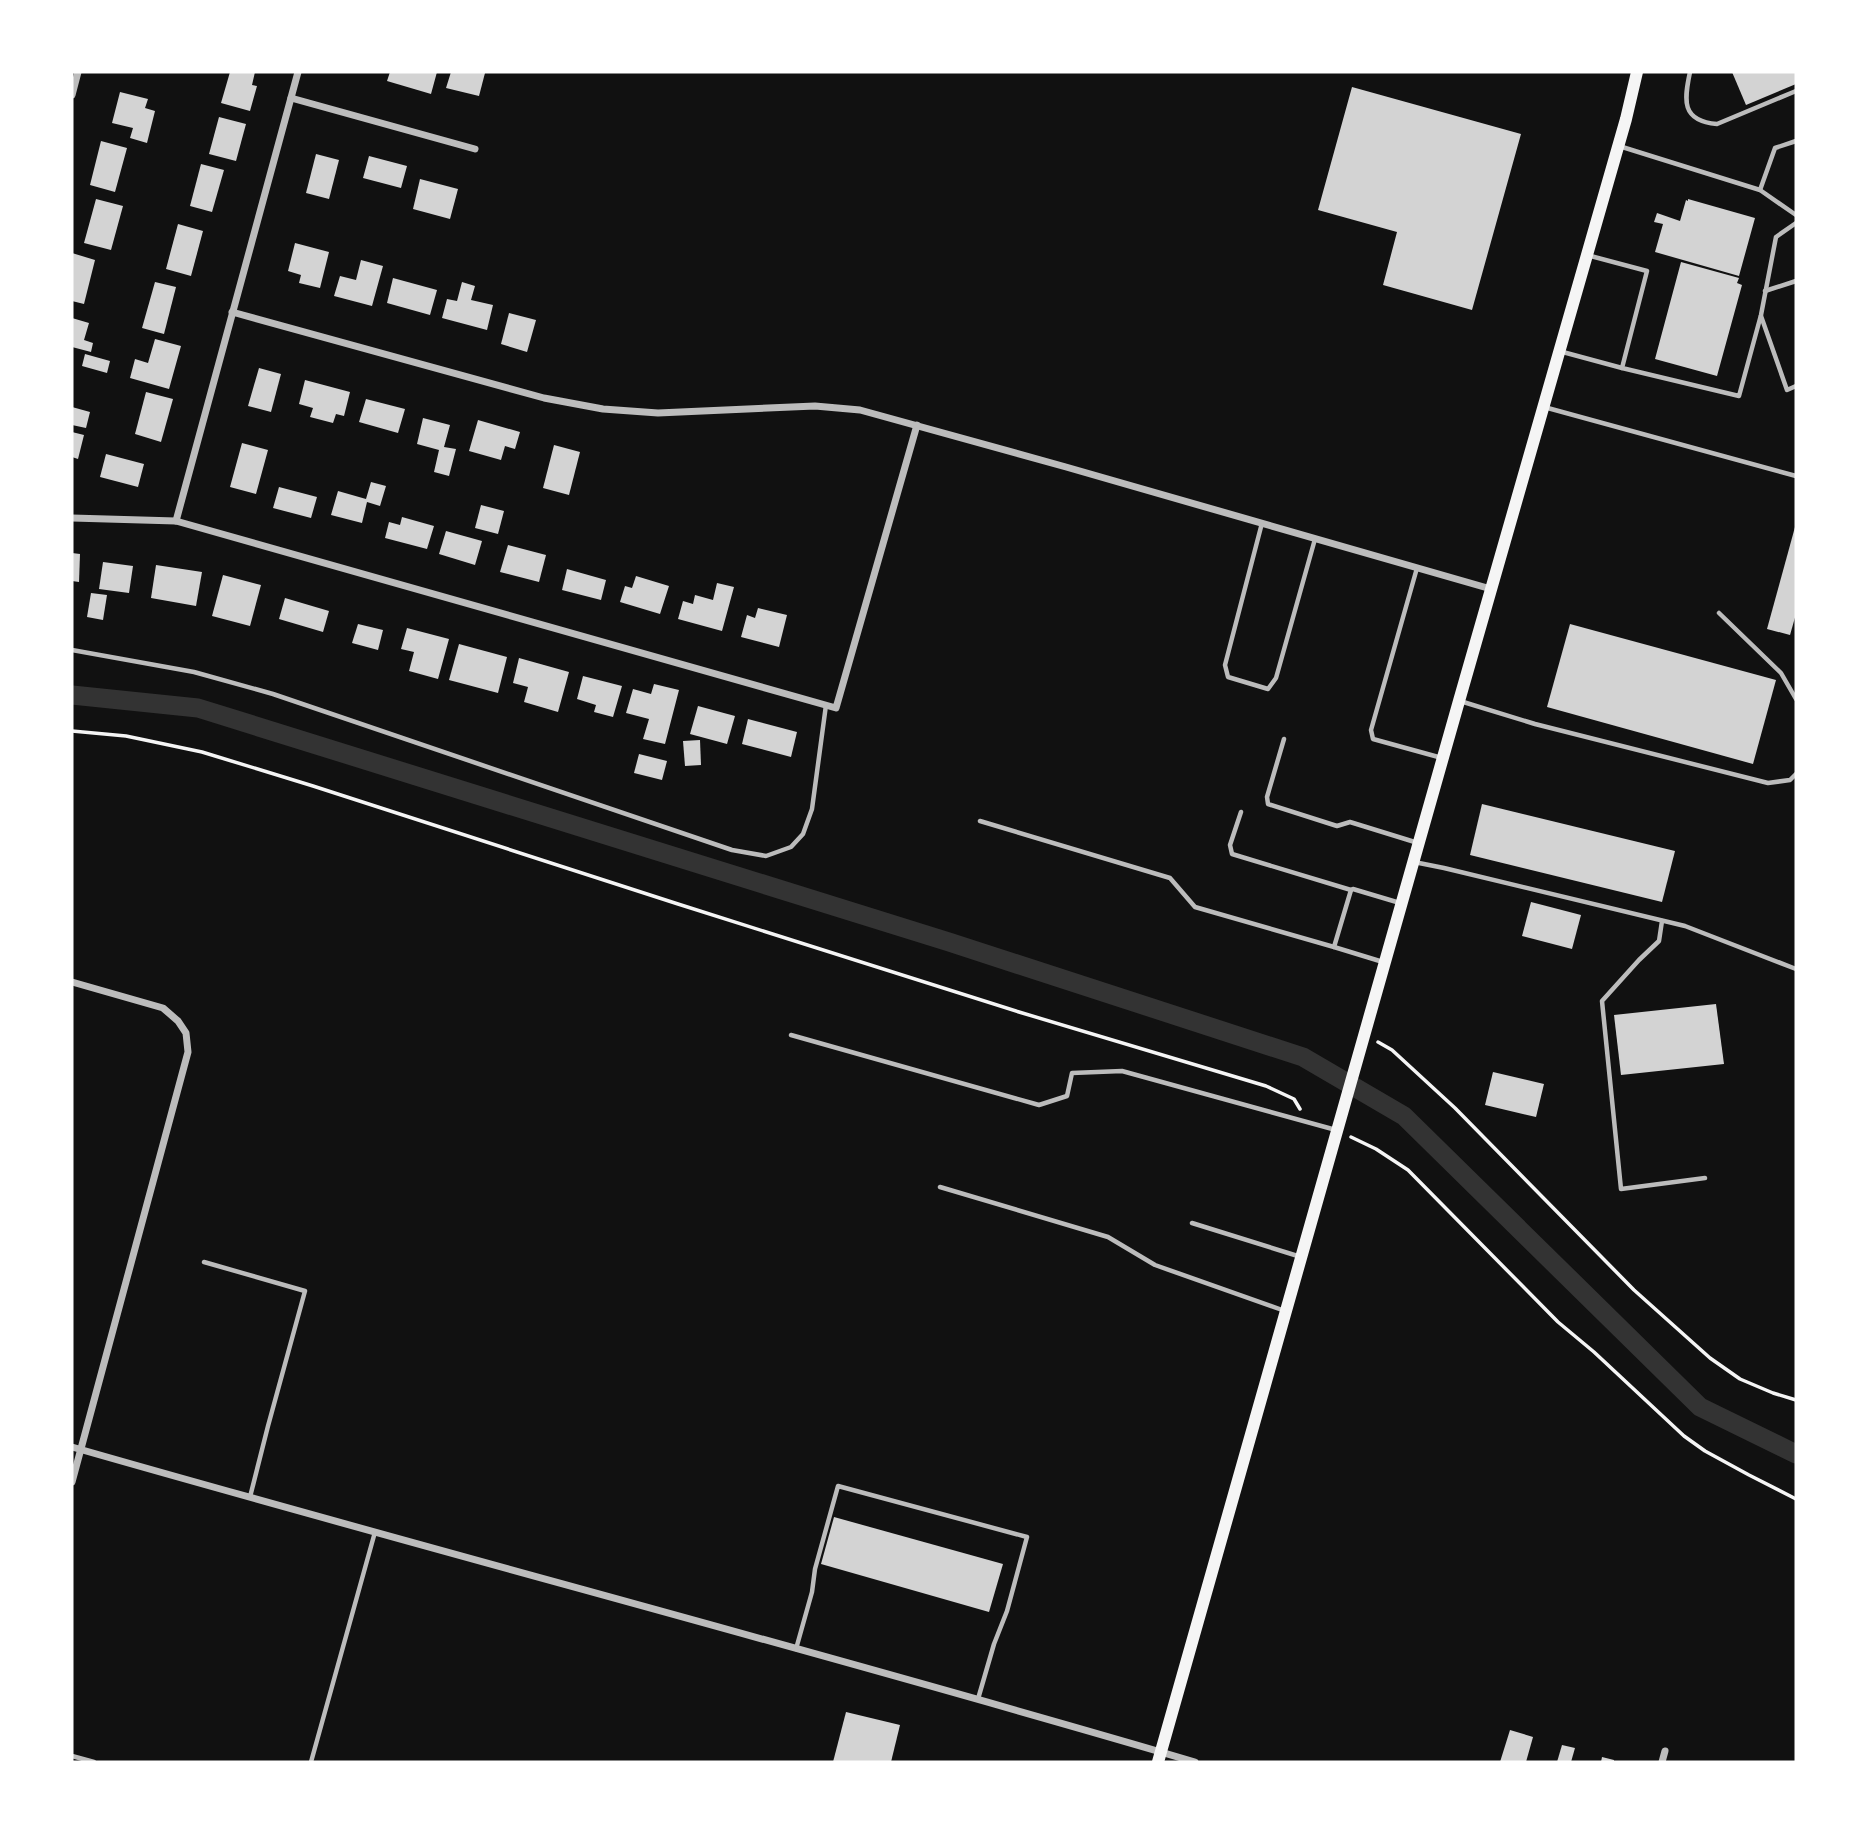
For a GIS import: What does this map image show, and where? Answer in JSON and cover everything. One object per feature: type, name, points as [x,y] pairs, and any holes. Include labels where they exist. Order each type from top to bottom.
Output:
[{"type":"main road","points":[[1160,1757],[1619,145],[1637,72]]},
{"type":"street","points":[[72,95],[78,72]]},
{"type":"street","points":[[176,521],[298,72]]},
{"type":"street","points":[[291,98],[475,149]]},
{"type":"street","points":[[232,312],[544,398],[603,409],[658,413],[815,406],[860,410],[1491,589]]},
{"type":"street","points":[[72,518],[176,521],[836,708],[916,425]]},
{"type":"street","points":[[72,982],[163,1008],[178,1021],[186,1033],[188,1052],[72,1482]]},
{"type":"street","points":[[72,1447],[977,1700],[1160,1757],[1195,1762]]},
{"type":"street","points":[[1662,1762],[1665,1751]]},
{"type":"lane","points":[[1690,72],[1686,102],[1690,111],[1707,123],[1717,124],[1796,92]]},
{"type":"lane","points":[[1760,190],[1775,148],[1796,141]]},
{"type":"lane","points":[[1619,145],[1760,190],[1796,215]]},
{"type":"lane","points":[[1559,351],[1739,396],[1776,237],[1796,223]]},
{"type":"lane","points":[[1587,254],[1647,271],[1622,368]]},
{"type":"lane","points":[[1765,291],[1796,281]]},
{"type":"lane","points":[[1760,315],[1787,390],[1796,386]]},
{"type":"lane","points":[[1543,407],[1796,476]]},
{"type":"lane","points":[[1262,523],[1224,665],[1228,677],[1268,689],[1276,678],[1315,539]]},
{"type":"lane","points":[[1418,568],[1371,730],[1373,738],[1443,758]]},
{"type":"lane","points":[[1719,613],[1781,673],[1796,699]]},
{"type":"lane","points":[[72,650],[194,671],[273,694],[732,850],[765,856],[791,847],[803,834],[812,809],[826,705]]},
{"type":"lane","points":[[1459,701],[1769,783],[1790,780],[1796,774]]},
{"type":"lane","points":[[1284,739],[1267,797],[1268,804],[1337,826],[1350,822],[1419,843]]},
{"type":"lane","points":[[1241,811],[1230,845],[1232,854],[1401,903]]},
{"type":"lane","points":[[980,821],[1170,878],[1195,908],[1385,962]]},
{"type":"lane","points":[[1413,862],[1685,926],[1796,970]]},
{"type":"lane","points":[[1334,947],[1351,890]]},
{"type":"lane","points":[[1662,921],[1659,942],[1601,1002],[1620,1189],[1705,1178]]},
{"type":"lane","points":[[791,1035],[1039,1105],[1067,1096],[1072,1073],[1122,1071],[1337,1130]]},
{"type":"lane","points":[[940,1187],[1108,1237],[1155,1265],[1286,1311]]},
{"type":"lane","points":[[1192,1223],[1301,1257]]},
{"type":"lane","points":[[204,1262],[305,1291],[250,1498]]},
{"type":"lane","points":[[796,1649],[838,1486],[1027,1537],[1007,1611],[977,1700]]},
{"type":"lane","points":[[311,1762],[374,1532]]},
{"type":"lane","points":[[72,1756],[94,1762]]},
{"type":"path","points":[[72,731],[127,736],[202,752],[927,983],[1266,1086],[1294,1099],[1300,1108],[1300,1119]]},
{"type":"path","points":[[1363,1039],[1392,1050],[1446,1100],[1634,1290],[1710,1358],[1740,1379],[1796,1400]]},
{"type":"path","points":[[1337,1130],[1376,1149],[1408,1170],[1558,1322],[1684,1436],[1705,1451],[1796,1499]]},
{"type":"building","points":[[230,72],[255,72],[252,85],[257,86],[250,111],[221,103]]},
{"type":"building","points":[[390,72],[437,72],[431,94],[387,81]]},
{"type":"building","points":[[451,72],[485,73],[479,96],[446,88]]},
{"type":"building","points":[[1732,72],[1796,72],[1796,84],[1746,105]]},
{"type":"building","points":[[1352,87],[1521,134],[1472,310],[1383,285],[1397,232],[1318,210]]},
{"type":"building","points":[[120,92],[148,99],[145,108],[155,111],[147,143],[130,138],[133,128],[112,123]]},
{"type":"building","points":[[219,117],[246,124],[236,161],[209,154]]},
{"type":"building","points":[[101,141],[127,148],[115,192],[90,185]]},
{"type":"building","points":[[316,154],[339,160],[329,199],[306,193]]},
{"type":"building","points":[[369,156],[407,166],[401,188],[363,178]]},
{"type":"building","points":[[201,164],[224,170],[212,212],[190,206]]},
{"type":"building","points":[[420,179],[458,189],[450,219],[413,209]]},
{"type":"building","points":[[96,199],[123,206],[111,250],[84,243]]},
{"type":"building","points":[[1688,199],[1755,218],[1739,276],[1655,252],[1663,224],[1654,222],[1657,213],[1680,221]]},
{"type":"building","points":[[178,224],[203,231],[191,276],[166,269]]},
{"type":"building","points":[[295,243],[329,252],[320,288],[299,283],[301,275],[288,271]]},
{"type":"building","points":[[72,253],[95,260],[84,304],[72,301]]},
{"type":"building","points":[[361,260],[383,266],[372,306],[334,296],[340,276],[356,280]]},
{"type":"building","points":[[1681,262],[1739,278],[1737,283],[1742,285],[1717,376],[1655,359]]},
{"type":"building","points":[[393,278],[437,290],[430,315],[387,303]]},
{"type":"building","points":[[155,282],[176,287],[164,334],[142,328]]},
{"type":"building","points":[[462,282],[475,286],[471,300],[493,305],[487,330],[442,318],[447,299],[457,301]]},
{"type":"building","points":[[509,313],[536,320],[527,352],[501,344]]},
{"type":"building","points":[[72,318],[89,323],[84,340],[93,343],[91,352],[72,347]]},
{"type":"building","points":[[155,339],[181,346],[169,389],[130,378],[135,359],[148,363]]},
{"type":"building","points":[[85,354],[110,361],[107,373],[82,366]]},
{"type":"building","points":[[259,368],[281,374],[271,412],[248,406]]},
{"type":"building","points":[[305,380],[350,392],[344,416],[336,414],[333,423],[310,417],[313,408],[299,404]]},
{"type":"building","points":[[146,392],[173,399],[161,442],[135,434]]},
{"type":"building","points":[[366,399],[405,409],[398,433],[359,422]]},
{"type":"building","points":[[72,407],[90,412],[86,428],[72,425]]},
{"type":"building","points":[[423,418],[450,425],[444,447],[456,449],[449,476],[434,472],[439,450],[417,444]]},
{"type":"building","points":[[478,420],[520,432],[515,449],[505,446],[501,460],[469,451]]},
{"type":"building","points":[[72,432],[84,435],[78,459],[72,457]]},
{"type":"building","points":[[242,443],[268,450],[256,494],[230,487]]},
{"type":"building","points":[[554,445],[580,452],[569,495],[543,488]]},
{"type":"building","points":[[106,454],[144,464],[138,487],[100,477]]},
{"type":"building","points":[[371,482],[386,486],[380,506],[367,502],[362,523],[331,515],[338,491],[366,499]]},
{"type":"building","points":[[279,487],[317,497],[311,518],[273,508]]},
{"type":"building","points":[[481,505],[504,511],[498,534],[475,528]]},
{"type":"building","points":[[402,517],[434,526],[427,549],[385,538],[389,522],[400,525]]},
{"type":"building","points":[[1795,527],[1796,614],[1790,635],[1767,629]]},
{"type":"building","points":[[446,531],[482,541],[475,565],[439,554]]},
{"type":"building","points":[[508,545],[546,555],[539,582],[500,572]]},
{"type":"building","points":[[72,553],[80,554],[79,582],[72,581]]},
{"type":"building","points":[[103,562],[133,566],[129,593],[99,589]]},
{"type":"building","points":[[156,565],[202,572],[196,606],[151,598]]},
{"type":"building","points":[[567,569],[606,580],[601,600],[562,590]]},
{"type":"building","points":[[223,575],[261,585],[250,626],[212,616]]},
{"type":"building","points":[[636,576],[669,586],[660,614],[620,602],[625,586],[632,588]]},
{"type":"building","points":[[717,583],[734,587],[722,631],[678,619],[683,601],[693,604],[695,595],[713,600]]},
{"type":"building","points":[[91,593],[107,595],[103,620],[87,617]]},
{"type":"building","points":[[285,598],[329,611],[323,632],[279,619]]},
{"type":"building","points":[[758,608],[787,615],[779,647],[741,637],[747,615],[755,618]]},
{"type":"building","points":[[358,624],[383,630],[378,650],[352,643]]},
{"type":"building","points":[[1570,624],[1776,680],[1753,764],[1547,707]]},
{"type":"building","points":[[407,628],[449,639],[438,679],[409,671],[414,652],[401,649]]},
{"type":"building","points":[[459,644],[507,657],[498,693],[449,680]]},
{"type":"building","points":[[519,658],[569,672],[558,712],[524,702],[528,687],[513,683]]},
{"type":"building","points":[[583,676],[622,686],[613,717],[594,712],[596,705],[577,699]]},
{"type":"building","points":[[654,684],[679,690],[665,744],[643,739],[649,719],[626,713],[633,689],[651,694]]},
{"type":"building","points":[[698,706],[735,716],[727,744],[690,734]]},
{"type":"building","points":[[748,719],[797,732],[791,757],[742,744]]},
{"type":"building","points":[[700,740],[701,765],[685,766],[683,741]]},
{"type":"building","points":[[639,754],[667,761],[662,780],[634,773]]},
{"type":"building","points":[[1482,804],[1675,851],[1662,902],[1470,855]]},
{"type":"building","points":[[1531,902],[1581,915],[1572,949],[1522,936]]},
{"type":"building","points":[[1716,1004],[1724,1064],[1621,1075],[1614,1015]]},
{"type":"building","points":[[1493,1072],[1544,1084],[1536,1117],[1485,1105]]},
{"type":"building","points":[[834,1517],[1003,1564],[989,1612],[821,1564]]},
{"type":"building","points":[[846,1712],[900,1725],[891,1762],[833,1762]]},
{"type":"building","points":[[1510,1730],[1533,1737],[1526,1762],[1500,1762]]},
{"type":"building","points":[[1562,1745],[1575,1748],[1571,1762],[1557,1762]]},
{"type":"building","points":[[1602,1757],[1614,1760],[1614,1762],[1601,1762]]},
{"type":"waterway","points":[[72,695],[198,708],[949,942],[1303,1057],[1404,1116],[1700,1407],[1796,1454]]}]
